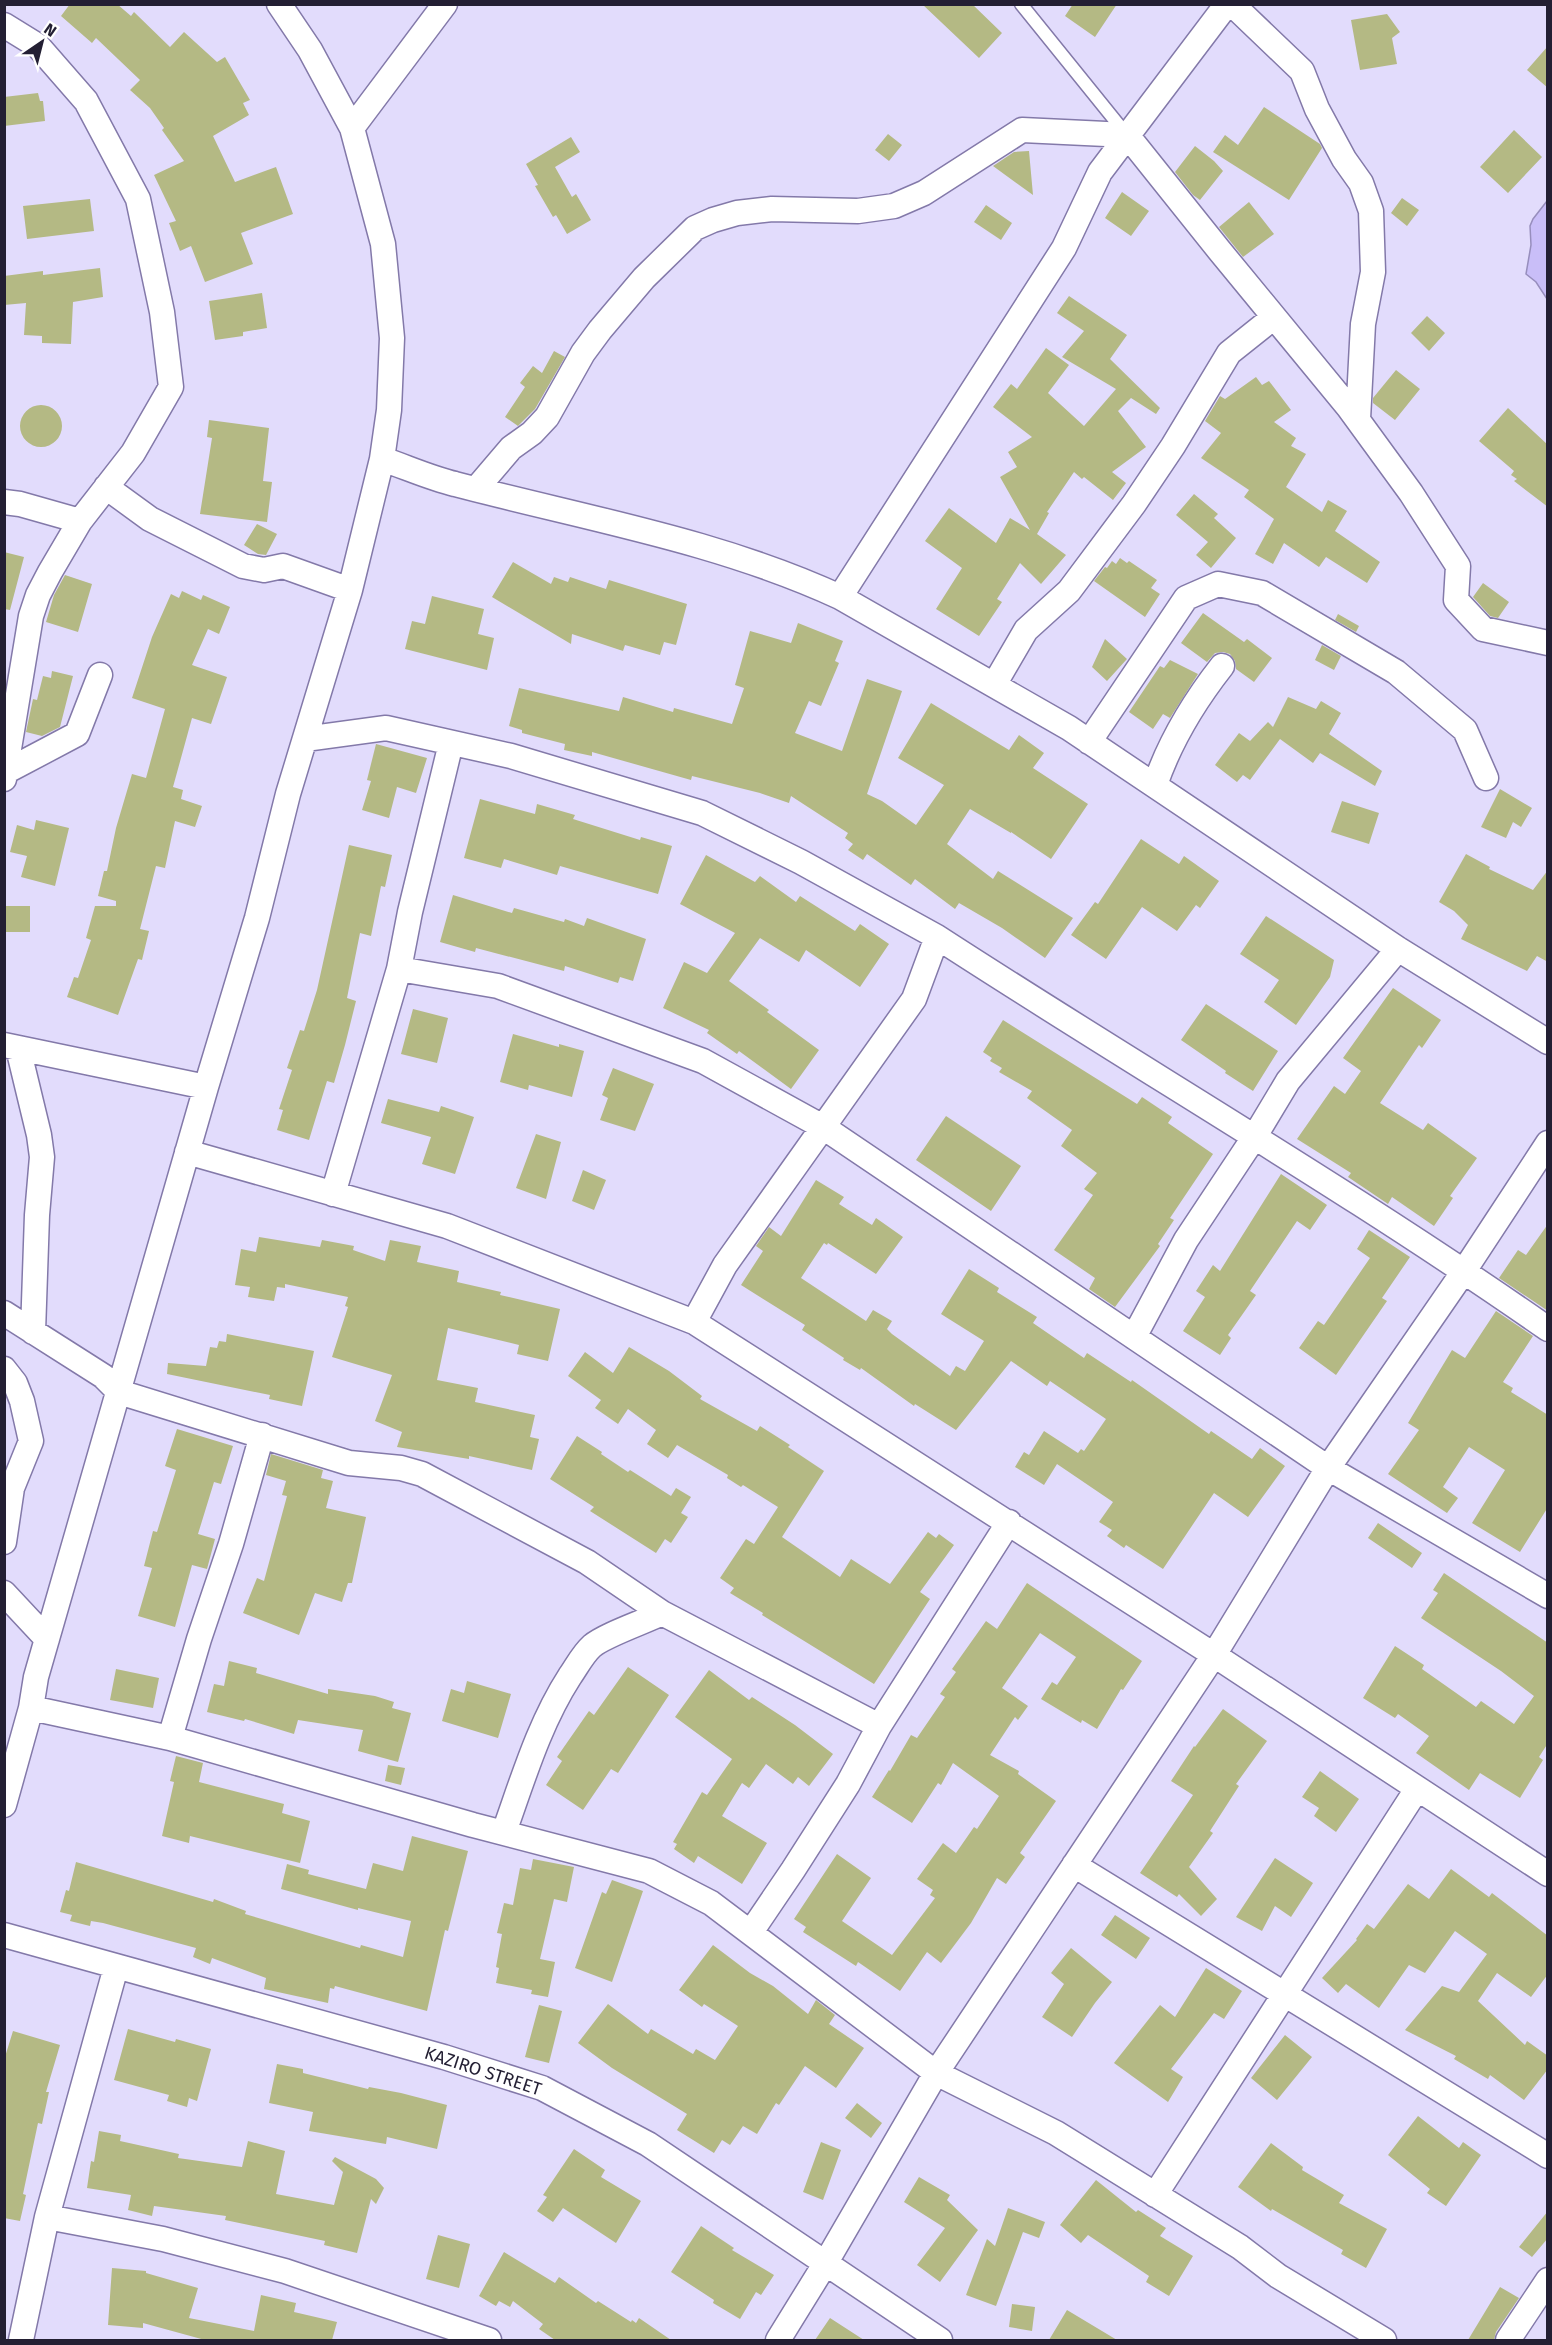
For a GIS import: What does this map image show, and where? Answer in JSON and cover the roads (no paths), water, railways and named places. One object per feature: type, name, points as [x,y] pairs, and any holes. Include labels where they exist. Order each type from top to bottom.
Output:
[{"type":"street","points":[[4,1805],[31,1708],[36,1677],[257,918],[288,794],[350,590],[382,459],[389,410],[391,326],[383,244],[352,128],[310,50],[279,4]]},
{"type":"street","points":[[352,128],[445,4]]},
{"type":"street","points":[[840,597],[1064,248],[1100,172],[1227,4]]},
{"type":"street","points":[[1232,4],[1302,71],[1317,109],[1344,159],[1361,183],[1371,211],[1372,272],[1363,324],[1358,419]]},
{"type":"street","points":[[4,25],[38,46],[86,101],[138,199],[162,312],[171,387],[133,453],[80,521],[50,572],[31,616],[5,774]]},
{"type":"street","points":[[476,489],[511,448],[532,433],[547,417],[600,330],[644,278],[695,228],[737,213],[772,209],[858,212],[894,206],[924,193],[1022,130],[1127,135],[1358,419],[1411,493],[1458,566],[1456,600],[1483,629],[1548,643]]},
{"type":"street","points":[[994,685],[1026,630],[1069,591],[1134,504],[1173,446],[1228,353],[1274,317]]},
{"type":"street","points":[[382,459],[453,484],[682,542],[807,582],[840,597],[1069,728],[1398,949],[1548,1042]]},
{"type":"street","points":[[106,487],[150,519],[243,566],[264,570],[283,566],[350,590]]},
{"type":"street","points":[[4,502],[20,504],[80,521]]},
{"type":"street","points":[[1089,742],[1186,598],[1218,584],[1262,593],[1396,672],[1465,730],[1486,778]]},
{"type":"street","points":[[1155,785],[1164,758],[1183,722],[1201,693],[1222,666]]},
{"type":"street","points":[[5,774],[77,734],[100,675]]},
{"type":"street","points":[[305,739],[386,729],[511,756],[702,813],[801,862],[937,938],[1091,1037],[1255,1136],[1464,1271],[1548,1329]]},
{"type":"street","points":[[333,1194],[399,969],[410,912],[451,743]]},
{"type":"street","points":[[694,1322],[725,1265],[914,999],[937,938]]},
{"type":"street","points":[[1134,1337],[1186,1240],[1255,1136],[1288,1081],[1398,949]]},
{"type":"street","points":[[399,969],[498,986],[703,1061],[823,1127],[1328,1468],[1546,1592]]},
{"type":"street","points":[[33,1332],[37,1215],[42,1157],[39,1135],[11,1047],[206,1087]]},
{"type":"street","points":[[778,2340],[936,2073],[1214,1654],[1328,1468],[1464,1271],[1548,1143]]},
{"type":"street","points":[[187,1152],[447,1226],[694,1322],[1214,1654],[1548,1874]]},
{"type":"street","points":[[4,1313],[103,1376],[119,1392],[349,1463],[401,1468],[422,1474],[587,1562],[663,1613],[879,1726]]},
{"type":"street","points":[[4,1369],[15,1383],[31,1441],[12,1488],[4,1542]]},
{"type":"street","points":[[170,1738],[199,1639],[231,1544],[262,1435]]},
{"type":"street","points":[[751,1932],[842,1793],[879,1726],[1009,1522]]},
{"type":"street","points":[[4,1593],[47,1639]]},
{"type":"street","points":[[504,1832],[536,1743],[563,1686],[582,1657],[592,1645],[663,1613]]},
{"type":"street","points":[[31,1708],[170,1738],[649,1871],[711,1903],[936,2073],[1056,2133],[1240,2247],[1278,2276],[1384,2340]]},
{"type":"street","points":[[1155,2195],[1417,1789]]},
{"type":"street","points":[[1074,1865],[1548,2156]]},
{"type":"street","name":"KAZIRO STREET","points":[[4,1935],[444,2057],[542,2088],[648,2144],[940,2340]]},
{"type":"street","points":[[21,2340],[47,2217],[116,1967]]},
{"type":"street","points":[[47,2217],[163,2239],[285,2271],[477,2338]]},
{"type":"street","points":[[1508,2340],[1548,2280]]},
{"type":"lane","points":[[1021,4],[1127,135]]}]
